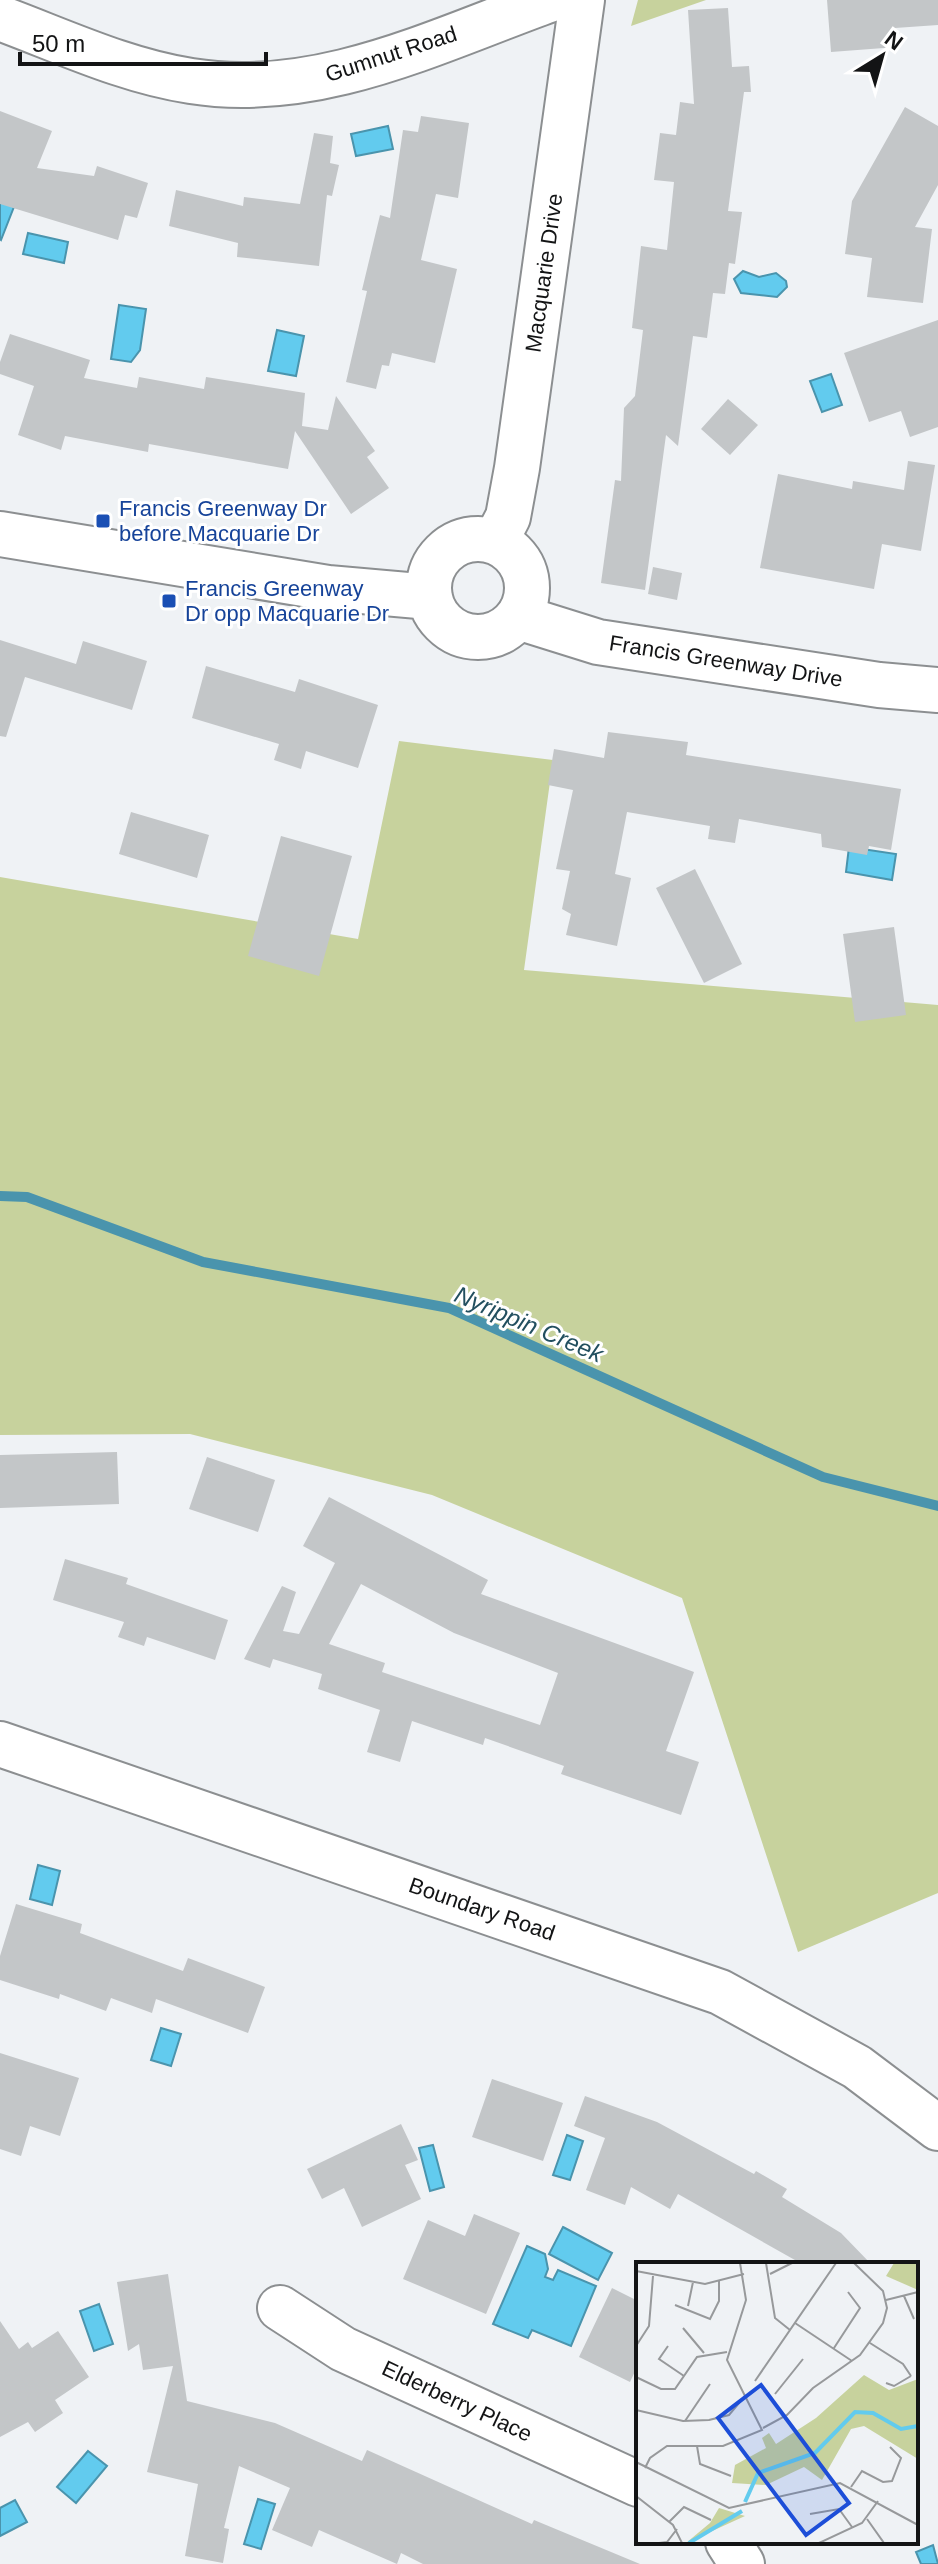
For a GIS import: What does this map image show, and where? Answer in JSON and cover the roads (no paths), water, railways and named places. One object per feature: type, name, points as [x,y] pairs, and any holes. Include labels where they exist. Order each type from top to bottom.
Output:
[{"type":"main road","name":"Gumnut Road","points":[[0,18],[123,64],[191,81],[282,86],[340,75],[549,0]]},
{"type":"main road","name":"Macquarie Drive","points":[[495,542],[508,517],[517,468],[582,0]]},
{"type":"main road","points":[[0,534],[328,588],[430,597]]},
{"type":"main road","points":[[480,539],[495,542],[519,560],[525,574],[527,589],[518,617],[496,634],[468,636],[443,622],[430,597],[433,568],[452,546],[480,539]]},
{"type":"main road","name":"Francis Greenway Drive","points":[[518,617],[598,642],[879,685],[938,690]]},
{"type":"main road","name":"Boundary Road","points":[[0,1744],[720,1992],[857,2067],[938,2128]]},
{"type":"main road","name":"Elderberry Place","points":[[280,2308],[343,2349],[636,2483]]},
{"type":"main road","points":[[729,2544],[742,2564]]},
{"type":"water","points":[[388,126],[393,149],[356,156],[351,134]]},
{"type":"water","points":[[0,193],[17,199],[1,240],[0,239]]},
{"type":"water","points":[[28,233],[68,242],[64,263],[23,254]]},
{"type":"water","points":[[743,271],[759,277],[776,273],[786,281],[787,287],[777,297],[741,293],[734,279]]},
{"type":"water","points":[[119,305],[146,309],[140,350],[131,362],[111,359]]},
{"type":"water","points":[[277,330],[304,336],[296,376],[268,371]]},
{"type":"water","points":[[831,374],[842,405],[822,412],[810,381]]},
{"type":"water","points":[[849,847],[896,854],[892,880],[846,872]]},
{"type":"water","points":[[38,1865],[60,1871],[52,1905],[30,1899]]},
{"type":"water","points":[[161,2028],[181,2034],[171,2066],[151,2060]]},
{"type":"water","points":[[567,2135],[583,2141],[570,2180],[553,2175]]},
{"type":"water","points":[[433,2145],[444,2187],[430,2191],[419,2148]]},
{"type":"water","points":[[563,2227],[612,2253],[598,2280],[549,2254]]},
{"type":"water","points":[[527,2246],[545,2254],[548,2269],[545,2277],[553,2280],[558,2270],[596,2286],[571,2346],[532,2330],[528,2338],[493,2324]]},
{"type":"water","points":[[99,2304],[113,2344],[94,2351],[80,2311]]},
{"type":"water","points":[[88,2451],[107,2466],[76,2503],[57,2487]]},
{"type":"water","points":[[258,2499],[275,2504],[261,2549],[244,2544]]},
{"type":"water","points":[[15,2500],[27,2522],[0,2536],[0,2508]]},
{"type":"water","points":[[933,2545],[938,2564],[921,2564],[916,2552]]},
{"type":"waterway","name":"Nyrippin Creek","points":[[0,1196],[27,1197],[203,1262],[449,1308],[823,1477],[938,1506]]},
{"type":"place","name":"Francis Greenway Dr before Macquarie Dr","points":[[103,521]]},
{"type":"place","name":"Francis Greenway Dr opp Macquarie Dr","points":[[169,601]]}]
